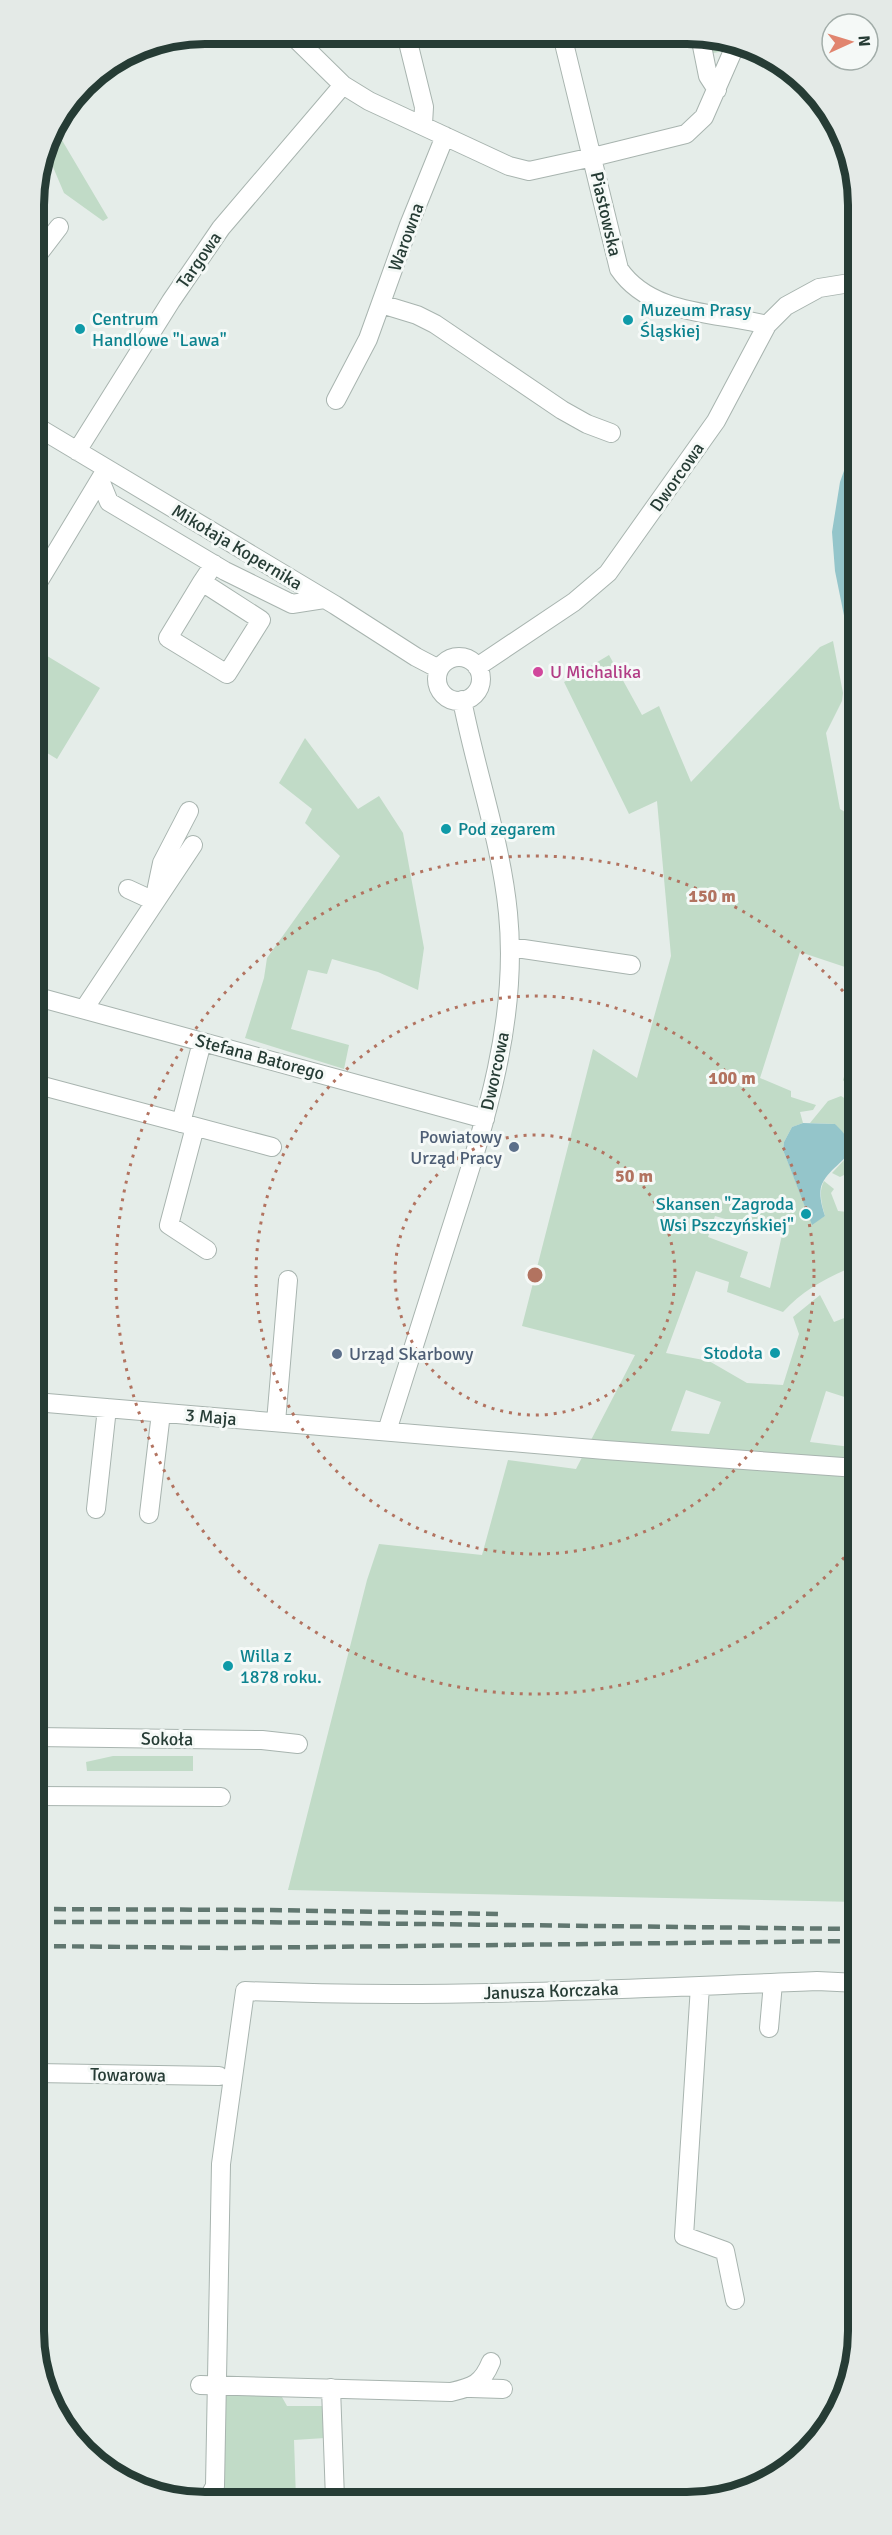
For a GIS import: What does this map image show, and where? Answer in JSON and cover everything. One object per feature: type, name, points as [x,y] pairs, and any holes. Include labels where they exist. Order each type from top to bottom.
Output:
[{"type":"street","points":[[301,44],[343,85],[369,101],[423,124],[509,166],[529,171],[593,158],[686,134],[704,117],[733,51]]},
{"type":"street","points":[[408,44],[424,107],[423,124]]},
{"type":"street","name":"Piastowska","points":[[564,44],[619,269],[629,284],[652,300],[675,307],[767,325]]},
{"type":"street","points":[[701,45],[708,76],[717,90]]},
{"type":"street","name":"Targowa","points":[[77,451],[171,301],[220,228],[343,85]]},
{"type":"street","name":"Warowna","points":[[336,400],[368,339],[409,225],[445,136]]},
{"type":"street","points":[[44,247],[59,227]]},
{"type":"street","name":"Dworcowa","points":[[477,667],[574,602],[608,573],[716,421],[767,325],[786,306],[819,288],[848,283]]},
{"type":"street","points":[[381,304],[417,315],[435,324],[562,410],[587,424],[611,433]]},
{"type":"street","name":"Mikołaja Kopernika","points":[[44,431],[77,451],[103,474],[324,599],[439,669]]},
{"type":"street","points":[[103,474],[109,502],[219,567],[292,604],[324,599]]},
{"type":"street","points":[[44,573],[103,474]]},
{"type":"street","points":[[202,582],[261,620],[227,674],[168,638],[202,582],[219,567]]},
{"type":"street","points":[[460,657],[477,667],[480,686],[472,696],[462,700],[451,699],[442,692],[437,682],[439,669],[447,661],[460,657]]},
{"type":"street","name":"Dworcowa","points":[[387,1431],[485,1119],[504,1033],[510,947],[508,913],[490,814],[472,752],[462,700]]},
{"type":"street","points":[[154,901],[162,863],[189,811]]},
{"type":"street","points":[[84,1009],[193,845]]},
{"type":"street","points":[[128,889],[154,901]]},
{"type":"street","points":[[510,947],[631,964]]},
{"type":"street","name":"Stefana Batorego","points":[[44,999],[485,1119]]},
{"type":"street","points":[[202,1041],[169,1225],[207,1250]]},
{"type":"street","points":[[44,1085],[272,1148]]},
{"type":"street","points":[[276,1422],[288,1280]]},
{"type":"street","name":"3 Maja","points":[[43,1403],[848,1467]]},
{"type":"street","points":[[96,1509],[107,1408]]},
{"type":"street","points":[[149,1514],[161,1413]]},
{"type":"street","name":"Sokoła","points":[[43,1737],[262,1740],[298,1744]]},
{"type":"street","points":[[43,1796],[221,1797]]},
{"type":"street","points":[[769,2028],[773,1983]]},
{"type":"street","name":"Janusza Korczaka","points":[[209,2385],[221,2164],[245,1991],[349,1995],[474,1994],[773,1983],[848,1983]]},
{"type":"street","points":[[700,1986],[684,2236],[725,2251],[735,2300]]},
{"type":"street","name":"Towarowa","points":[[43,2073],[219,2076]]},
{"type":"street","points":[[471,2388],[485,2376],[491,2362]]},
{"type":"street","points":[[212,2492],[215,2486],[209,2385],[451,2392],[471,2388],[503,2389]]},
{"type":"street","points":[[331,2388],[335,2492]]},
{"type":"green space","points":[[712,46],[721,47],[719,52],[713,53]]},
{"type":"green space","points":[[59,135],[108,218],[103,221],[64,193],[50,160]]},
{"type":"green space","points":[[833,641],[843,693],[842,701],[826,733],[840,809],[848,814],[848,968],[800,952],[760,1078],[791,1091],[791,1097],[816,1105],[813,1110],[800,1112],[803,1123],[792,1127],[784,1142],[783,1150],[812,1224],[825,1216],[821,1194],[824,1181],[834,1189],[831,1193],[838,1211],[848,1212],[848,1269],[817,1284],[783,1312],[727,1292],[729,1282],[696,1271],[666,1353],[709,1361],[747,1383],[783,1385],[799,1334],[793,1317],[820,1295],[834,1322],[848,1317],[848,1398],[826,1391],[810,1442],[848,1447],[848,1902],[288,1890],[367,1580],[379,1544],[482,1555],[508,1460],[576,1469],[635,1355],[522,1326],[593,1049],[637,1078],[671,956],[657,801],[629,814],[564,682],[609,655],[642,715],[659,706],[691,782],[820,647]],"holes":[[[715,1216],[782,1235],[770,1288],[740,1277],[748,1252],[708,1237]],[[686,1390],[721,1402],[709,1434],[671,1431]]]},
{"type":"green space","points":[[44,654],[100,688],[57,759],[44,751]]},
{"type":"green space","points":[[305,738],[358,809],[379,796],[403,833],[424,948],[418,990],[378,972],[332,959],[327,974],[308,970],[291,1029],[349,1045],[344,1069],[245,1038],[264,978],[267,958],[340,856],[305,823],[312,809],[279,783]]},
{"type":"green space","points":[[848,1064],[848,1086],[843,1080]]},
{"type":"green space","points":[[841,1096],[848,1100],[848,1166],[846,1174],[840,1177],[832,1173],[846,1158],[835,1124],[810,1123],[828,1101]]},
{"type":"green space","points":[[113,1756],[193,1756],[193,1771],[87,1771],[86,1762]]},
{"type":"green space","points":[[221,2390],[278,2390],[287,2406],[324,2406],[325,2438],[294,2440],[296,2492],[220,2492]]},
{"type":"water","points":[[848,460],[846,545],[848,635],[835,571],[832,532],[840,482]]},
{"type":"water","points":[[803,1123],[835,1124],[848,1141],[846,1156],[822,1184],[820,1196],[825,1216],[812,1225],[783,1150],[784,1142],[792,1127]]},
{"type":"railway","points":[[43,1909],[499,1914]]},
{"type":"railway","points":[[43,1922],[848,1929]]},
{"type":"railway","points":[[43,1946],[228,1948],[848,1941]]},
{"type":"place","name":"Muzeum Prasy Śląskiej","points":[[628,320]]},
{"type":"place","name":"Centrum Handlowe \"Lawa\"","points":[[80,329]]},
{"type":"place","name":"U Michalika","points":[[538,672]]},
{"type":"place","name":"Pod zegarem","points":[[446,829]]},
{"type":"place","name":"Powiatowy Urząd Pracy","points":[[514,1147]]},
{"type":"place","name":"Skansen \"Zagroda Wsi Pszczyńskiej\"","points":[[806,1214]]},
{"type":"place","name":"Stodoła","points":[[775,1353]]},
{"type":"place","name":"Urząd Skarbowy","points":[[337,1354]]},
{"type":"place","name":"Willa z 1878 roku.","points":[[228,1666]]}]
